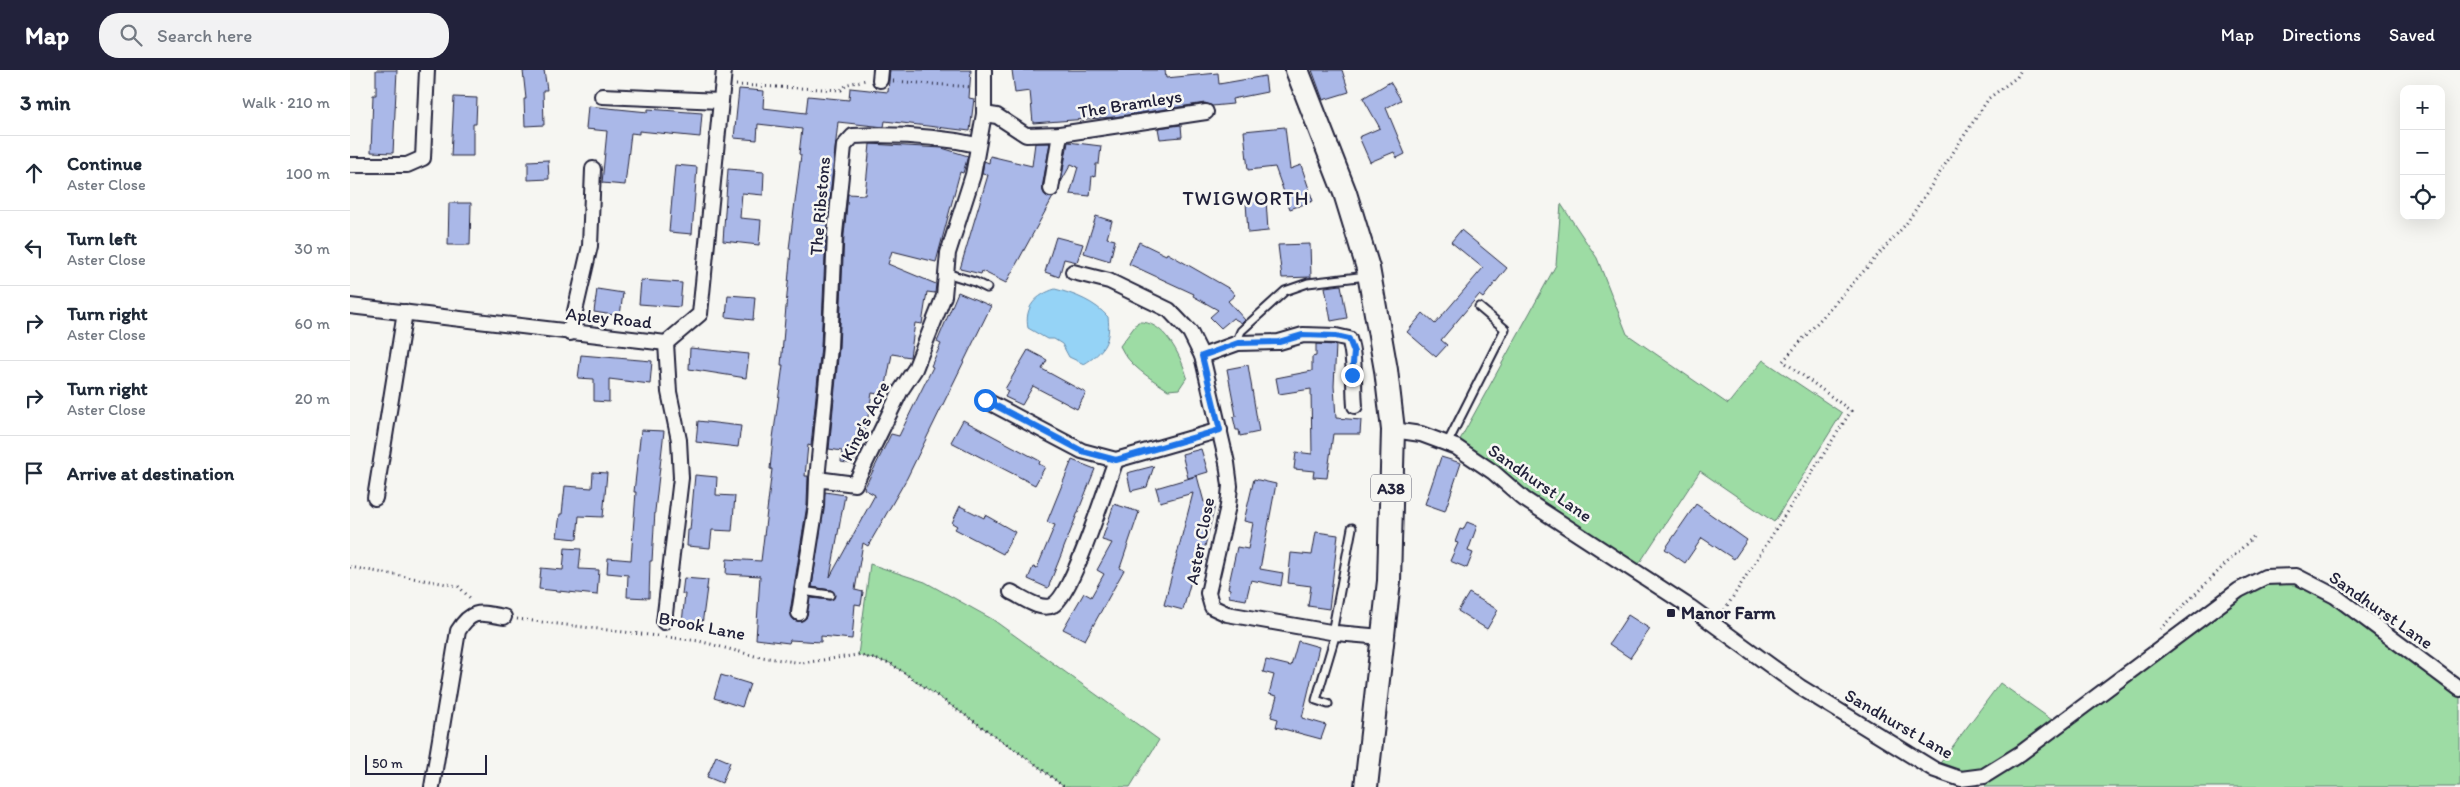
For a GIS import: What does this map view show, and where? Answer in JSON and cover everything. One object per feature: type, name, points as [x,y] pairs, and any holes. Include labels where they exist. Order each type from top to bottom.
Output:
[{"type":"main road","name":"A38","points":[[1297,70],[1345,193],[1370,276],[1386,370],[1393,430],[1389,581],[1366,787]]},
{"type":"street","points":[[350,165],[406,165],[423,158],[427,70]]},
{"type":"street","name":"Apley Road","points":[[350,306],[666,343],[700,314],[724,70]]},
{"type":"street","points":[[946,274],[948,253],[973,175],[984,114],[984,70]]},
{"type":"street","points":[[602,96],[721,101]]},
{"type":"street","name":"The Bramleys","points":[[984,114],[997,116],[1026,135],[1060,134],[1206,112]]},
{"type":"street","name":"The Bramleys","points":[[1051,189],[1060,134]]},
{"type":"street","name":"The Ribstons","points":[[830,347],[835,234],[844,146],[854,136],[878,135],[943,137],[977,145]]},
{"type":"street","points":[[570,333],[590,246],[593,169]]},
{"type":"street","name":"King's Acre","points":[[817,479],[855,484],[901,390],[915,369],[944,296],[946,274]]},
{"type":"street","name":"Aster Close","points":[[1080,277],[1109,281],[1169,310],[1190,332],[1202,356],[1220,430],[1230,486],[1228,506],[1208,593],[1209,601],[1220,612],[1334,633],[1382,637]]},
{"type":"street","points":[[375,498],[405,312]]},
{"type":"street","points":[[1202,356],[1236,343],[1279,342],[1303,335],[1336,336],[1349,339],[1354,352],[1352,375],[1355,406]]},
{"type":"street","points":[[664,622],[681,478],[679,440],[670,392],[666,343]]},
{"type":"street","name":"King's Acre","points":[[799,613],[816,506],[830,347]]},
{"type":"street","points":[[985,400],[1082,451],[1116,460],[1220,430]]},
{"type":"street","name":"Sandhurst Lane","points":[[1393,430],[1421,434],[1448,442],[1493,472],[1524,500],[1715,625],[1800,687],[1936,770],[1961,779],[1984,776],[2021,753],[2239,590],[2265,577],[2296,576],[2335,596],[2460,689]]},
{"type":"street","points":[[1011,592],[1044,607],[1053,606],[1061,598],[1077,566],[1116,460]]},
{"type":"street","points":[[432,787],[458,631],[466,618],[478,612],[504,617]]},
{"type":"lane","points":[[946,274],[976,282],[987,288]]},
{"type":"lane","points":[[1236,343],[1241,331],[1285,291],[1308,283],[1370,276]]},
{"type":"lane","points":[[1448,442],[1505,329],[1479,307]]},
{"type":"lane","points":[[1328,704],[1316,700],[1334,633],[1352,528]]},
{"type":"lane","points":[[802,591],[830,595]]},
{"type":"path","points":[[1715,625],[1851,411],[1783,361],[1906,224],[1989,98],[2017,77],[2021,70]]},
{"type":"path","points":[[722,85],[797,86]]},
{"type":"path","points":[[2158,631],[2256,534]]},
{"type":"path","points":[[350,567],[458,586],[472,600],[478,612]]},
{"type":"path","name":"Brook Lane","points":[[504,617],[699,642],[802,663],[858,655],[890,663],[1034,763],[1064,787]]},
{"type":"green space","points":[[1561,204],[1597,258],[1627,334],[1728,404],[1763,360],[1842,413],[1774,522],[1700,471],[1635,570],[1456,447],[1556,265]]},
{"type":"green space","points":[[1138,322],[1156,327],[1176,350],[1187,377],[1179,389],[1168,390],[1154,381],[1134,366],[1124,353],[1120,346]]},
{"type":"green space","points":[[870,564],[925,582],[992,619],[1159,740],[1130,787],[1064,787],[1034,763],[890,663],[858,655]]},
{"type":"green space","points":[[2296,576],[2460,689],[2460,787],[1986,787],[1984,776],[1935,770],[2000,683],[2059,725],[2239,590]]},
{"type":"water","points":[[1055,289],[1084,299],[1108,317],[1109,325],[1105,345],[1097,355],[1084,364],[1069,357],[1062,344],[1054,339],[1047,339],[1028,328],[1028,314],[1033,303],[1037,298]]},
{"type":"building","points":[[376,70],[397,70],[393,153],[371,152],[373,95],[376,95]]},
{"type":"building","points":[[544,70],[547,90],[543,90],[544,125],[525,126],[524,99],[526,99],[523,71]]},
{"type":"building","points":[[890,70],[971,70],[969,98],[974,99],[970,131],[885,121],[884,127],[838,122],[826,233],[821,346],[811,446],[808,445],[805,476],[808,476],[807,505],[790,612],[794,620],[802,621],[806,618],[810,598],[830,600],[835,596],[831,590],[812,587],[825,492],[845,495],[830,577],[875,495],[864,489],[891,434],[899,436],[933,367],[931,366],[941,344],[937,342],[958,292],[991,306],[907,478],[868,546],[863,543],[855,590],[863,592],[861,605],[855,604],[852,639],[821,636],[821,642],[790,640],[789,643],[756,639],[760,576],[726,574],[727,559],[761,561],[772,469],[770,469],[773,438],[783,365],[781,365],[791,249],[789,249],[801,155],[799,154],[802,129],[758,124],[757,140],[734,138],[739,89],[764,91],[763,108],[806,113],[808,96],[849,100],[850,88],[888,92]]},
{"type":"building","points":[[1012,70],[1165,70],[1166,78],[1218,73],[1219,84],[1265,76],[1267,92],[1232,99],[1233,104],[1212,106],[1205,103],[1114,117],[1033,123],[1030,91],[1015,93]]},
{"type":"building","points":[[1312,70],[1342,70],[1349,92],[1323,100]]},
{"type":"building","points":[[1390,82],[1401,100],[1386,108],[1405,154],[1397,158],[1394,152],[1370,162],[1359,137],[1380,128],[1363,98]]},
{"type":"building","points":[[454,97],[477,98],[476,124],[473,124],[473,156],[451,156]]},
{"type":"building","points":[[588,106],[648,112],[648,109],[702,113],[700,137],[639,131],[639,134],[631,133],[625,185],[602,183],[607,131],[586,129]]},
{"type":"building","points":[[1181,125],[1182,137],[1160,139],[1158,128]]},
{"type":"building","points":[[1285,127],[1290,169],[1301,165],[1313,201],[1290,209],[1275,167],[1248,170],[1244,131]]},
{"type":"building","points":[[1068,142],[1101,146],[1099,164],[1096,164],[1095,177],[1092,176],[1090,196],[1070,194],[1078,167],[1071,164],[1061,182]]},
{"type":"building","points":[[1035,143],[1050,143],[1042,188],[1045,195],[1053,197],[1006,283],[982,271],[981,274],[960,269],[988,175],[982,174],[984,161],[989,163],[990,156],[1032,166]]},
{"type":"building","points":[[870,144],[942,148],[968,156],[963,173],[960,172],[936,262],[892,251],[888,264],[936,284],[935,293],[927,292],[922,324],[915,323],[910,357],[892,354],[884,395],[872,393],[865,434],[859,433],[853,464],[841,462],[842,451],[829,449],[839,348],[844,235],[848,194],[865,195]]},
{"type":"building","points":[[548,160],[549,179],[528,180],[528,161]]},
{"type":"building","points":[[675,165],[697,167],[692,234],[669,232]]},
{"type":"building","points":[[728,169],[764,172],[763,195],[742,193],[740,218],[761,220],[759,245],[723,241]]},
{"type":"building","points":[[1266,200],[1268,231],[1248,233],[1246,202]]},
{"type":"building","points":[[449,203],[471,203],[470,245],[448,245]]},
{"type":"building","points":[[1096,216],[1112,221],[1107,238],[1115,240],[1110,261],[1084,253]]},
{"type":"building","points":[[1461,230],[1507,268],[1483,298],[1479,295],[1441,340],[1447,345],[1436,357],[1407,332],[1423,313],[1435,324],[1483,268],[1451,242]]},
{"type":"building","points":[[1056,237],[1083,244],[1077,262],[1064,259],[1059,277],[1045,272]]},
{"type":"building","points":[[1139,242],[1166,255],[1167,253],[1230,289],[1235,295],[1228,301],[1245,320],[1242,323],[1233,318],[1221,328],[1210,317],[1218,310],[1193,296],[1194,294],[1129,264]]},
{"type":"building","points":[[1310,244],[1311,277],[1282,278],[1278,245]]},
{"type":"building","points":[[641,280],[682,283],[680,307],[639,304]]},
{"type":"building","points":[[1341,285],[1347,318],[1331,321],[1325,287]]},
{"type":"building","points":[[597,289],[623,293],[620,316],[594,312]]},
{"type":"building","points":[[728,295],[755,297],[753,320],[726,317]]},
{"type":"building","points":[[1316,344],[1336,345],[1334,386],[1336,418],[1361,420],[1360,434],[1333,434],[1327,478],[1313,477],[1314,471],[1294,469],[1296,452],[1312,454],[1311,389],[1279,394],[1276,378],[1312,371],[1312,357],[1316,356]]},
{"type":"building","points":[[690,348],[749,354],[746,378],[689,369]]},
{"type":"building","points":[[1028,350],[1047,360],[1042,369],[1086,393],[1077,409],[1033,386],[1022,405],[1005,397],[1008,391],[1005,389]]},
{"type":"building","points":[[581,355],[652,361],[650,384],[609,379],[609,402],[594,401],[594,379],[578,378]]},
{"type":"building","points":[[1248,365],[1259,432],[1240,436],[1239,430],[1236,430],[1233,417],[1236,416],[1227,369]]},
{"type":"building","points":[[963,420],[1040,461],[1039,464],[1045,467],[1035,485],[951,442]]},
{"type":"building","points":[[698,421],[741,426],[738,447],[696,442]]},
{"type":"building","points":[[641,430],[664,431],[655,511],[652,561],[650,561],[649,598],[627,597],[628,575],[607,573],[608,558],[631,560],[636,492],[634,492]]},
{"type":"building","points":[[1201,449],[1208,472],[1188,478],[1182,454]]},
{"type":"building","points":[[1441,457],[1461,463],[1445,511],[1425,504]]},
{"type":"building","points":[[1072,460],[1095,469],[1048,588],[1028,579],[1033,567],[1037,568],[1055,525],[1047,522]]},
{"type":"building","points":[[1154,466],[1147,487],[1131,491],[1127,473]]},
{"type":"building","points":[[593,472],[607,473],[603,517],[579,516],[577,539],[557,537],[565,486],[592,488]]},
{"type":"building","points":[[695,475],[717,477],[716,495],[735,496],[732,531],[712,530],[710,548],[687,546]]},
{"type":"building","points":[[1197,476],[1204,502],[1215,505],[1200,567],[1195,566],[1183,610],[1164,605],[1193,493],[1160,502],[1156,488]]},
{"type":"building","points":[[1254,479],[1276,484],[1260,569],[1283,573],[1281,586],[1251,580],[1246,600],[1229,597],[1230,589],[1228,588],[1237,547],[1248,549],[1253,523],[1244,521]]},
{"type":"building","points":[[1114,504],[1139,512],[1120,568],[1124,570],[1085,640],[1063,629],[1084,593],[1091,597],[1104,574],[1097,570],[1112,543],[1102,540]]},
{"type":"building","points":[[1696,504],[1747,540],[1734,559],[1702,538],[1685,563],[1665,549]]},
{"type":"building","points":[[960,506],[984,518],[985,515],[1015,532],[1003,554],[955,529],[957,526],[952,523]]},
{"type":"building","points":[[1467,522],[1477,526],[1468,551],[1473,553],[1467,568],[1450,561],[1458,543],[1455,542],[1460,529],[1463,530]]},
{"type":"building","points":[[1316,532],[1338,535],[1329,609],[1308,606],[1311,586],[1288,583],[1291,553],[1312,555]]},
{"type":"building","points":[[565,548],[581,549],[579,569],[599,570],[597,595],[539,589],[541,568],[563,570]]},
{"type":"building","points":[[684,578],[708,580],[702,625],[682,623],[685,594],[682,594]]},
{"type":"building","points":[[1469,593],[1498,610],[1487,629],[1458,611]]},
{"type":"building","points":[[1628,615],[1650,629],[1630,658],[1609,644]]},
{"type":"building","points":[[1298,641],[1319,647],[1302,718],[1326,725],[1321,739],[1276,727],[1278,719],[1271,717],[1277,696],[1269,694],[1274,675],[1263,672],[1266,660],[1291,666]]},
{"type":"building","points":[[721,675],[750,684],[742,707],[714,698]]},
{"type":"building","points":[[716,756],[730,762],[722,783],[707,777]]},
{"type":"place","name":"Manor Farm","points":[[1671,613]]},
{"type":"district","name":"TWIGWORTH","points":[[1246,198]]},
{"type":"route","points":[[985,400],[1082,451],[1116,460],[1220,430],[1202,356],[1238,343],[1279,342],[1303,335],[1336,336],[1349,339],[1354,352],[1352,375]]}]
